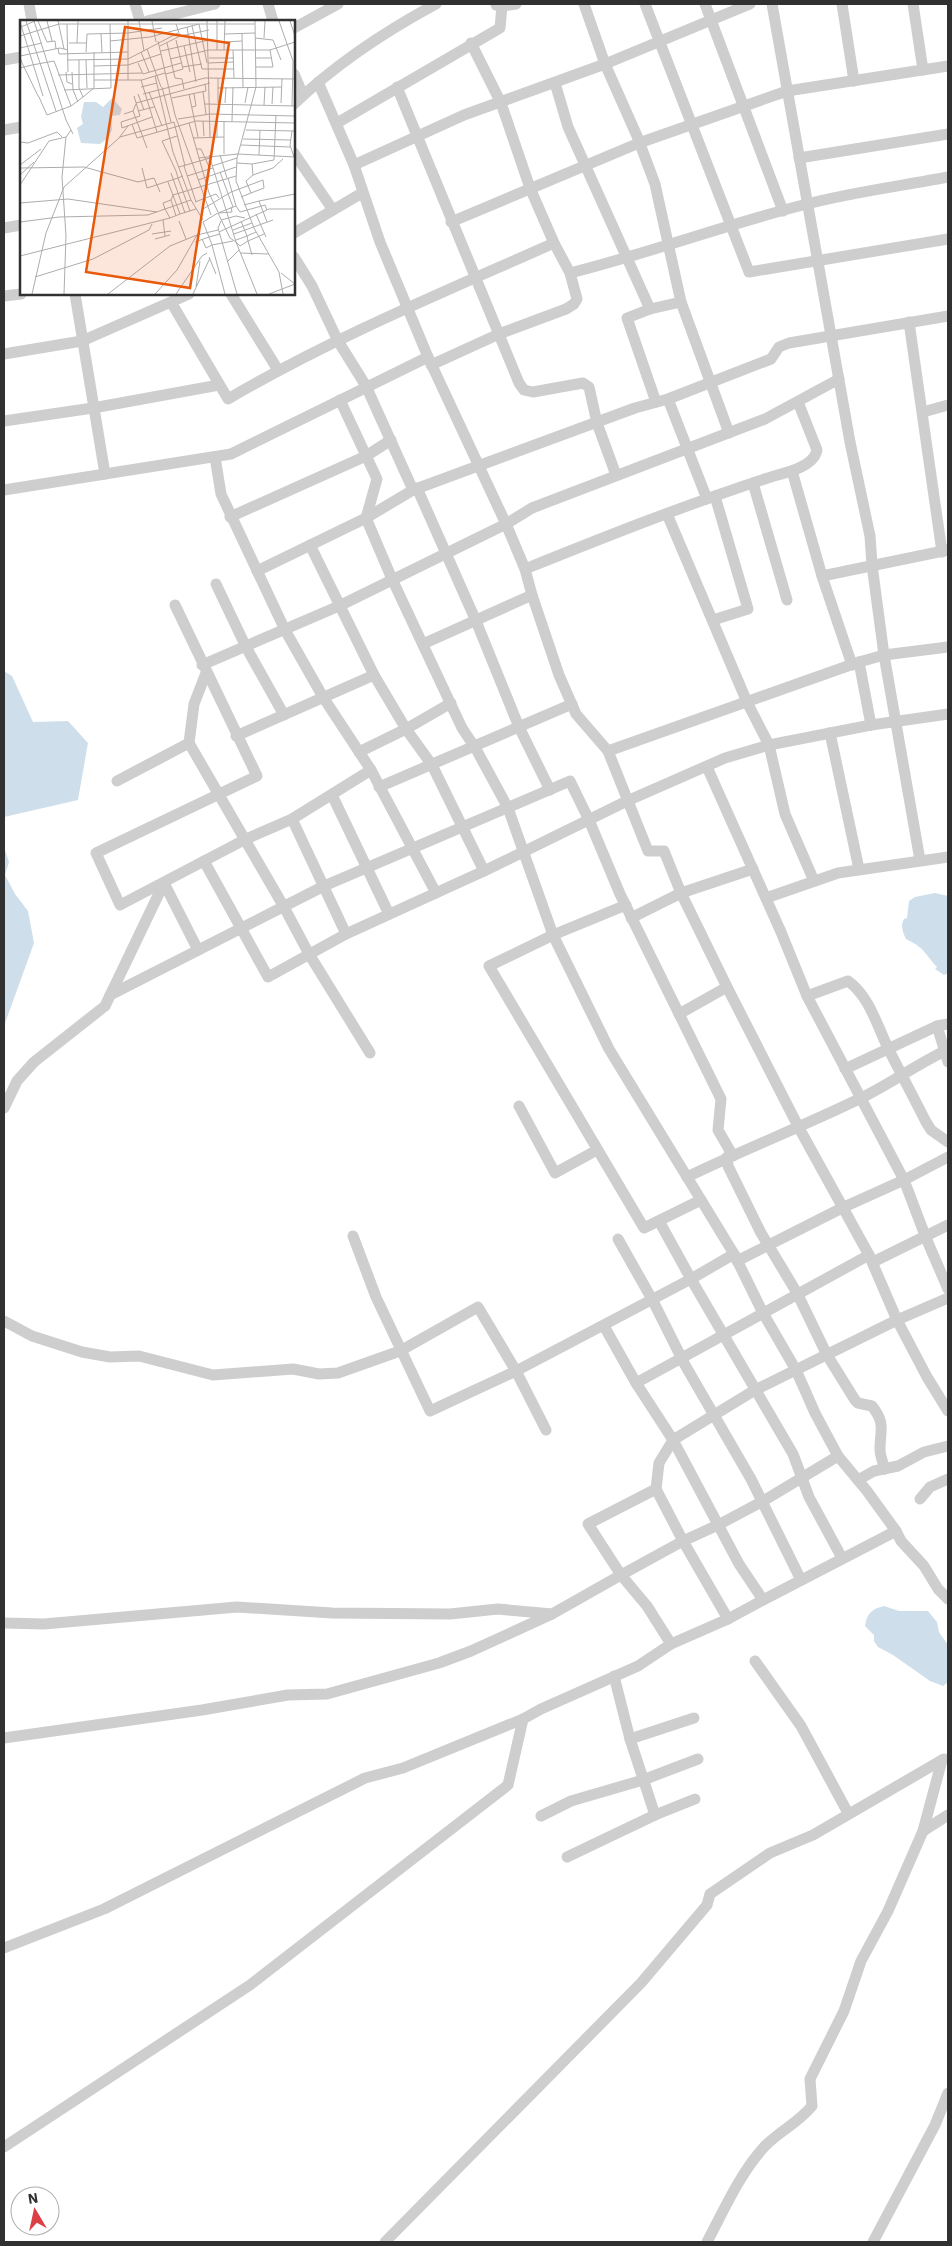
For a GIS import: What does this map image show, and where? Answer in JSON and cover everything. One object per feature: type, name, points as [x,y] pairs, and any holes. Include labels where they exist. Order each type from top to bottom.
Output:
[{"type":"street","points":[[29,4],[32,20]]},
{"type":"street","points":[[135,4],[140,20]]},
{"type":"street","points":[[151,20],[216,4]]},
{"type":"street","points":[[268,4],[273,20]]},
{"type":"street","points":[[295,27],[338,4]]},
{"type":"street","points":[[295,103],[318,82],[364,46],[436,4]]},
{"type":"street","points":[[337,123],[471,43],[500,28],[499,5],[516,4]]},
{"type":"street","points":[[584,4],[605,64],[639,143],[654,184],[681,302],[729,432]]},
{"type":"street","points":[[644,4],[748,272],[948,238]]},
{"type":"street","points":[[704,4],[783,210]]},
{"type":"street","points":[[354,165],[385,149],[464,116],[659,43],[750,4]]},
{"type":"street","points":[[772,4],[799,158],[809,203],[817,260],[870,536],[884,655],[920,860]]},
{"type":"street","points":[[842,4],[854,80]]},
{"type":"street","points":[[914,4],[923,70]]},
{"type":"street","points":[[4,490],[231,454],[366,386],[574,304],[577,293],[570,273],[554,243],[530,188],[501,103],[471,43]]},
{"type":"street","points":[[4,60],[20,57]]},
{"type":"street","points":[[451,222],[639,143],[787,91],[948,66]]},
{"type":"street","points":[[295,76],[303,95]]},
{"type":"street","points":[[318,82],[354,165],[362,193],[407,308],[506,524],[525,570],[550,653],[576,714],[608,751],[648,851],[664,851],[681,893],[727,987],[799,1128],[871,1258],[897,1320],[927,1377],[948,1411]]},
{"type":"street","points":[[555,83],[568,127],[629,258],[650,309]]},
{"type":"street","points":[[397,87],[474,278],[519,383],[524,390],[532,392],[583,383],[589,387],[597,423],[616,475]]},
{"type":"street","points":[[4,130],[20,127]]},
{"type":"street","points":[[799,158],[948,134]]},
{"type":"street","points":[[295,154],[333,210]]},
{"type":"street","points":[[570,273],[629,258],[668,244],[809,203],[948,177]]},
{"type":"street","points":[[295,232],[362,193]]},
{"type":"street","points":[[4,228],[20,225]]},
{"type":"street","points":[[171,302],[228,399],[278,370],[338,341],[407,308],[554,243]]},
{"type":"street","points":[[295,259],[312,286],[338,341],[366,386],[446,553],[519,727],[550,790]]},
{"type":"street","points":[[4,296],[20,294]]},
{"type":"street","points":[[75,295],[105,474]]},
{"type":"street","points":[[4,354],[82,341],[187,295]]},
{"type":"street","points":[[233,295],[278,370]]},
{"type":"street","points":[[656,402],[627,318],[650,309],[681,302]]},
{"type":"street","points":[[257,571],[366,518],[415,489],[635,408],[668,399],[771,359],[779,347],[789,343],[831,334],[948,316]]},
{"type":"street","points":[[822,576],[872,565],[894,563],[945,551],[909,322]]},
{"type":"street","points":[[370,1053],[309,954],[246,839],[189,743],[194,704],[204,669],[246,647],[339,606],[506,524],[532,508],[765,419],[839,379]]},
{"type":"street","points":[[4,421],[93,408],[220,385]]},
{"type":"street","points":[[668,399],[687,448],[711,497],[748,609],[713,620]]},
{"type":"street","points":[[340,400],[378,479],[366,518],[392,579],[462,728],[508,808],[553,935],[609,1049],[735,1257],[763,1313],[796,1370],[815,1413],[838,1456],[896,1531],[901,1541],[924,1566],[938,1589],[948,1599]]},
{"type":"street","points":[[525,570],[711,497],[792,471],[813,460],[817,450],[798,402]]},
{"type":"street","points":[[923,412],[948,405]]},
{"type":"street","points":[[230,517],[366,456],[391,440]]},
{"type":"street","points":[[216,457],[221,494],[230,517],[285,630],[323,697],[371,770],[411,850],[436,893]]},
{"type":"street","points":[[792,471],[822,576],[855,663],[871,725]]},
{"type":"street","points":[[753,483],[787,600]]},
{"type":"street","points":[[667,514],[746,702],[768,745],[785,814],[814,881]]},
{"type":"street","points":[[310,545],[374,675],[406,729],[432,764],[484,870]]},
{"type":"street","points":[[216,584],[246,647],[284,715]]},
{"type":"street","points":[[422,644],[532,595]]},
{"type":"street","points":[[175,605],[236,736],[257,776],[96,853],[120,905],[246,839],[292,819],[371,770]]},
{"type":"street","points":[[608,751],[855,663],[884,655],[948,647]]},
{"type":"street","points":[[236,736],[374,675]]},
{"type":"street","points":[[359,752],[406,729],[451,703]]},
{"type":"street","points":[[379,787],[572,704]]},
{"type":"street","points":[[204,861],[268,977],[346,934],[627,801],[726,758],[768,745],[871,725],[948,714]]},
{"type":"street","points":[[830,733],[859,869]]},
{"type":"street","points":[[117,781],[189,743]]},
{"type":"street","points":[[707,767],[766,898],[807,996],[904,1180],[948,1289]]},
{"type":"street","points":[[110,996],[324,886],[464,828],[570,781],[631,918],[721,1099],[718,1130],[730,1156],[728,1166],[769,1246],[797,1293],[827,1355],[855,1400],[858,1403],[872,1406],[881,1420],[883,1428],[880,1451],[885,1469]]},
{"type":"street","points":[[332,795],[389,914]]},
{"type":"street","points":[[292,819],[346,934]]},
{"type":"street","points":[[766,898],[838,873],[948,857]]},
{"type":"street","points":[[631,918],[681,893],[753,869]]},
{"type":"street","points":[[164,883],[198,950]]},
{"type":"street","points":[[4,1108],[18,1081],[34,1062],[105,1006],[164,883]]},
{"type":"street","points":[[626,905],[553,935],[489,966],[644,1228],[701,1200]]},
{"type":"street","points":[[807,996],[848,981],[866,1000],[888,1048],[931,1130],[948,1142]]},
{"type":"street","points":[[678,1014],[727,987]]},
{"type":"street","points":[[687,1176],[799,1128],[860,1099],[902,1074],[946,1057],[942,1025],[845,1069]]},
{"type":"street","points":[[519,1106],[555,1172],[597,1150]]},
{"type":"street","points":[[353,1236],[376,1297],[430,1411],[516,1372],[735,1257],[769,1246],[844,1207],[904,1180],[948,1157]]},
{"type":"street","points":[[658,1221],[793,1454],[801,1479],[842,1558]]},
{"type":"street","points":[[636,1383],[797,1293],[871,1258],[926,1238],[948,1225]]},
{"type":"street","points":[[618,1239],[653,1300],[681,1358],[763,1501],[801,1580]]},
{"type":"street","points":[[728,1619],[682,1541],[656,1489],[659,1462],[673,1440],[755,1390],[897,1320],[948,1298]]},
{"type":"street","points":[[4,1321],[32,1336],[82,1352],[110,1357],[139,1356],[213,1375],[293,1369],[319,1374],[338,1373],[400,1351],[478,1307],[516,1372],[546,1430]]},
{"type":"street","points":[[604,1326],[636,1383],[673,1440],[739,1564],[763,1600]]},
{"type":"street","points":[[858,1480],[874,1471],[905,1462],[924,1452],[948,1446]]},
{"type":"street","points":[[4,1738],[288,1695],[327,1694],[439,1663],[552,1614],[682,1541],[718,1525],[763,1501],[838,1456]]},
{"type":"street","points":[[920,1499],[930,1487],[948,1479]]},
{"type":"street","points":[[656,1489],[588,1524],[621,1575],[647,1606],[671,1644]]},
{"type":"street","points":[[4,1948],[104,1908],[365,1778],[403,1768],[523,1719],[541,1709],[638,1666],[671,1644],[728,1619],[896,1531]]},
{"type":"street","points":[[4,1623],[44,1624],[237,1608],[332,1614],[450,1614],[498,1609],[552,1614]]},
{"type":"street","points":[[755,1661],[801,1726],[848,1813]]},
{"type":"street","points":[[614,1676],[630,1739],[655,1815]]},
{"type":"street","points":[[630,1739],[694,1718]]},
{"type":"street","points":[[4,2147],[250,1985],[508,1785],[523,1719]]},
{"type":"street","points":[[385,2242],[640,1983],[708,1905],[710,1894],[770,1853],[813,1835],[945,1758]]},
{"type":"street","points":[[707,2242],[738,2183],[764,2147],[781,2132],[801,2120],[812,2106],[810,2079],[844,2011],[861,1961],[888,1911],[924,1831],[945,1758]]},
{"type":"street","points":[[541,1816],[571,1801],[643,1780],[698,1760]]},
{"type":"street","points":[[567,1857],[655,1815],[695,1799]]},
{"type":"street","points":[[924,1831],[948,1815]]},
{"type":"street","points":[[874,2242],[935,2125],[948,2093]]},
{"type":"water","points":[[4,671],[12,676],[33,722],[68,721],[88,743],[78,800],[4,817]]},
{"type":"water","points":[[4,847],[9,862],[5,875],[15,894],[28,911],[34,943],[4,1026]]},
{"type":"water","points":[[935,893],[948,896],[948,973],[944,975],[935,969],[937,967],[921,948],[906,939],[902,927],[904,919],[907,918],[909,901],[915,897]]},
{"type":"water","points":[[884,1606],[899,1611],[928,1611],[937,1622],[939,1632],[948,1645],[948,1682],[943,1686],[930,1681],[893,1655],[878,1647],[874,1641],[874,1635],[865,1626],[871,1612]]}]
